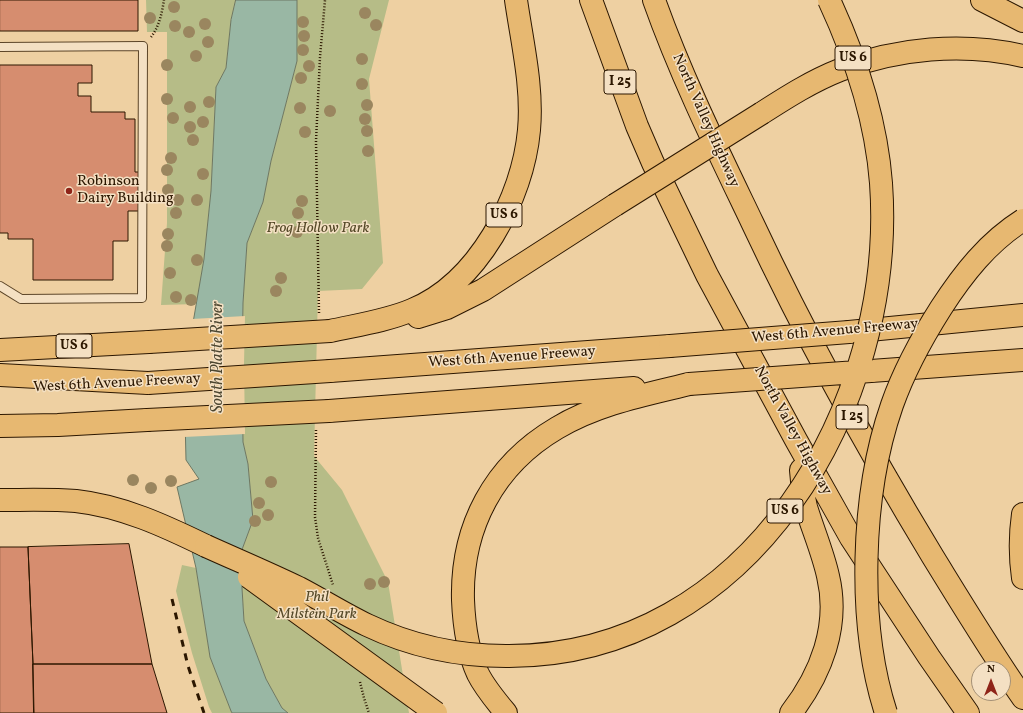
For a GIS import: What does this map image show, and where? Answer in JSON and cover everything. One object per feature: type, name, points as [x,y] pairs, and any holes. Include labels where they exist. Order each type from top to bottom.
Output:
[{"type":"highway","name":"US 6","points":[[0,350],[330,331],[386,319],[413,310],[437,296],[455,282],[488,244],[512,197],[520,175],[529,130],[529,94],[516,0]]},
{"type":"highway","name":"North Valley Highway","points":[[591,0],[617,74],[653,163],[707,275],[851,538],[929,658],[968,713]]},
{"type":"highway","name":"North Valley Highway","points":[[654,0],[683,76],[778,278],[817,353],[924,541],[970,618],[1023,698]]},
{"type":"highway","points":[[670,0],[705,123]]},
{"type":"highway","name":"US 6","points":[[0,500],[77,501],[97,504],[149,520],[298,588],[339,611],[387,633],[419,645],[443,650],[474,655],[508,656],[539,655],[570,651],[600,644],[642,629],[662,619],[703,594],[733,570],[758,545],[792,501],[833,434],[860,366],[873,313],[878,272],[882,221],[881,183],[871,113],[862,81],[829,0]]},
{"type":"highway","points":[[982,0],[1023,21]]},
{"type":"highway","points":[[330,331],[400,321],[447,308],[483,290],[784,98],[823,77],[840,70],[872,60],[900,54],[934,50],[969,49],[994,51],[1023,56]]},
{"type":"highway","points":[[886,713],[878,685],[872,648],[868,608],[867,574],[868,527],[870,510],[884,433],[892,405],[904,376],[918,347],[948,298],[968,270],[985,251],[1006,232],[1023,220]]},
{"type":"highway","name":"West 6th Avenue Freeway","points":[[0,390],[148,383],[330,371],[849,332],[1023,315]]},
{"type":"highway","points":[[0,427],[329,411],[1023,360]]},
{"type":"highway","points":[[0,375],[148,383]]},
{"type":"highway","points":[[506,713],[488,690],[474,662],[468,644],[463,609],[463,572],[466,556],[474,525],[489,494],[499,480],[523,453],[556,428],[575,418],[621,400],[689,384]]},
{"type":"highway","points":[[791,713],[805,695],[817,671],[826,647],[832,623],[832,598],[828,577],[806,506],[796,440]]},
{"type":"highway","points":[[1023,514],[1021,562],[1023,578]]},
{"type":"highway","points":[[206,546],[436,713]]},
{"type":"lane","points":[[0,47],[143,46],[142,298],[21,299],[0,286]]},
{"type":"path","points":[[143,46],[155,32],[162,12],[164,0]]},
{"type":"green space","points":[[146,0],[236,0],[231,20],[226,68],[216,87],[211,192],[204,259],[197,304],[161,305],[167,223],[167,32],[147,32]]},
{"type":"green space","points":[[297,0],[389,0],[369,79],[383,263],[362,289],[318,291],[314,456],[342,490],[388,582],[409,713],[288,713],[282,708],[266,679],[244,621],[240,555],[253,520],[248,464],[243,442],[243,303],[247,243],[263,202],[271,161],[297,61]]},
{"type":"green space","points":[[182,565],[196,568],[210,657],[232,713],[212,713],[209,707],[192,653],[176,591]]},
{"type":"water","name":"South Platte River","points":[[236,0],[297,0],[297,61],[271,161],[263,202],[247,243],[243,303],[242,364],[243,442],[248,464],[253,520],[240,555],[244,621],[266,679],[282,708],[288,713],[232,713],[231,711],[210,657],[196,568],[177,487],[199,479],[186,460],[184,375],[204,259],[211,191],[216,87],[226,68],[231,20]]},
{"type":"pier","points":[[245,316],[245,434],[184,437],[182,374],[192,319]]},
{"type":"building","points":[[0,0],[138,0],[138,31],[0,31]]},
{"type":"building","name":"Robinson Dairy Building","points":[[0,65],[92,65],[92,83],[78,83],[78,96],[91,96],[91,112],[125,112],[125,119],[135,119],[135,172],[139,172],[139,211],[128,211],[128,241],[113,241],[113,280],[33,280],[33,239],[8,239],[8,233],[0,233]]},
{"type":"building","points":[[129,544],[152,664],[33,664],[28,547]]},
{"type":"building","points":[[0,547],[28,547],[34,713],[0,713]]},
{"type":"building","points":[[33,664],[152,664],[167,713],[34,713]]},
{"type":"railway","points":[[172,599],[188,666],[204,713]]},
{"type":"place","name":"Robinson Dairy Building","points":[[69,191]]},
{"type":"park label","name":"Frog Hollow Park","points":[[318,229]]},
{"type":"park label","name":"Phil Milstein Park","points":[[317,606]]}]
